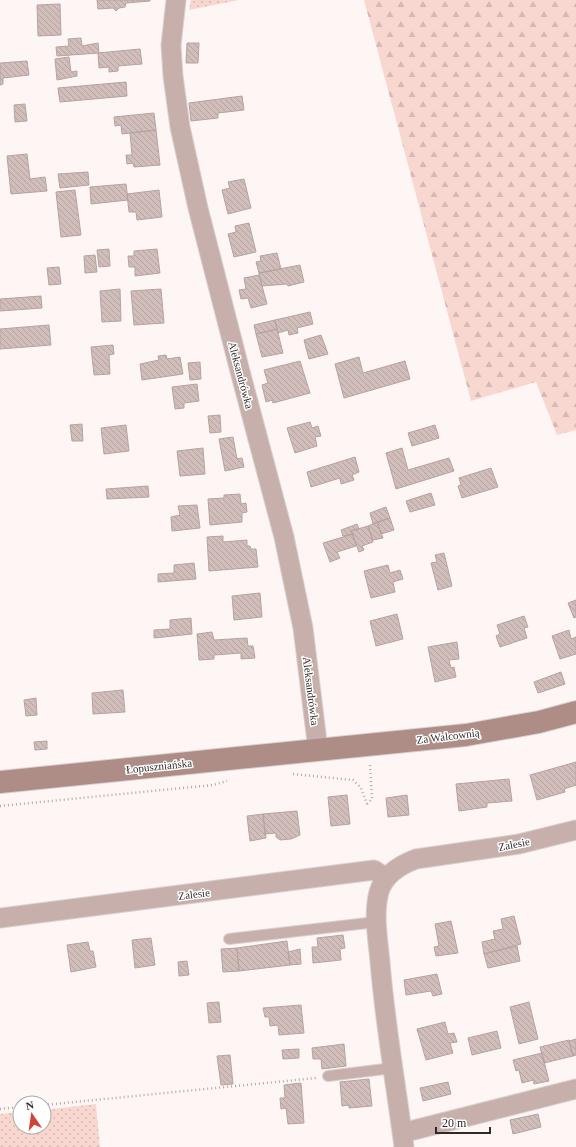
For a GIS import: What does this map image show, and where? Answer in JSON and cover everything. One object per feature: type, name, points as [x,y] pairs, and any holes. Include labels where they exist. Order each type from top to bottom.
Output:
[{"type":"main road","name":"Za Walcownią","points":[[318,750],[466,735],[539,722],[576,712]]},
{"type":"main road","name":"Łopuszniańska","points":[[0,782],[318,750]]},
{"type":"street","name":"Aleksandrówka","points":[[176,0],[171,45],[173,76],[180,127],[198,208],[284,537],[303,628],[318,750]]},
{"type":"street","name":"Zalesie","points":[[0,918],[374,870],[386,878],[407,862],[416,859],[519,844],[576,830]]},
{"type":"street","points":[[386,878],[379,891],[376,922],[383,1001],[403,1140],[576,1088]]},
{"type":"lane","points":[[229,939],[376,922]]},
{"type":"lane","points":[[328,1076],[393,1068]]},
{"type":"path","points":[[288,773],[353,780],[361,788],[367,804],[372,799],[369,760]]},
{"type":"path","points":[[0,806],[213,785],[234,779]]},
{"type":"path","points":[[52,1104],[328,1076]]},
{"type":"path","points":[[0,1109],[12,1108]]},
{"type":"green space","points":[[191,0],[239,0],[189,10]]},
{"type":"green space","points":[[364,0],[576,0],[576,430],[557,435],[536,382],[471,401]]},
{"type":"green space","points":[[96,1104],[100,1147],[0,1147],[0,1114],[12,1113],[12,1135],[52,1135],[52,1109]]},
{"type":"building","points":[[97,0],[150,1],[126,3],[125,7],[119,8],[116,11],[113,8],[98,9]]},
{"type":"building","points":[[60,4],[61,35],[38,36],[37,5]]},
{"type":"building","points":[[81,38],[82,46],[98,43],[99,53],[57,56],[56,47],[69,46],[68,39]]},
{"type":"building","points":[[187,43],[199,43],[198,63],[186,63]]},
{"type":"building","points":[[140,49],[142,64],[118,66],[118,71],[109,72],[109,67],[99,68],[98,53]]},
{"type":"building","points":[[69,57],[71,72],[77,71],[77,76],[57,80],[55,59]]},
{"type":"building","points":[[27,61],[29,75],[3,78],[3,84],[0,85],[0,63]]},
{"type":"building","points":[[126,82],[127,96],[60,102],[58,88]]},
{"type":"building","points":[[242,96],[244,110],[218,113],[218,118],[191,121],[189,103]]},
{"type":"building","points":[[25,104],[27,121],[15,122],[14,105]]},
{"type":"building","points":[[154,113],[156,130],[122,134],[121,125],[115,126],[114,117]]},
{"type":"building","points":[[156,130],[160,165],[134,167],[133,163],[127,164],[126,155],[132,155],[130,133]]},
{"type":"building","points":[[27,154],[30,179],[45,177],[47,191],[11,194],[7,156]]},
{"type":"building","points":[[88,172],[89,185],[60,188],[58,174]]},
{"type":"building","points":[[244,179],[251,208],[228,214],[222,190],[230,188],[228,182]]},
{"type":"building","points":[[126,184],[128,200],[91,204],[90,187]]},
{"type":"building","points":[[75,190],[81,235],[61,237],[56,192]]},
{"type":"building","points":[[159,190],[162,217],[137,220],[136,212],[129,212],[127,194]]},
{"type":"building","points":[[249,223],[256,252],[234,257],[228,234],[236,232],[235,226]]},
{"type":"building","points":[[109,249],[110,266],[99,267],[97,250]]},
{"type":"building","points":[[157,249],[160,273],[135,276],[135,267],[129,267],[128,256],[134,256],[134,251]]},
{"type":"building","points":[[277,253],[281,269],[259,273],[256,262],[261,261],[260,256]]},
{"type":"building","points":[[95,255],[97,272],[85,273],[84,256]]},
{"type":"building","points":[[300,265],[304,282],[288,286],[287,284],[262,286],[259,273]]},
{"type":"building","points":[[59,267],[61,284],[49,285],[47,268]]},
{"type":"building","points":[[259,275],[267,304],[251,308],[248,298],[241,299],[239,290],[246,289],[244,278]]},
{"type":"building","points":[[120,289],[121,321],[102,322],[100,291]]},
{"type":"building","points":[[161,289],[164,323],[134,325],[131,291]]},
{"type":"building","points":[[41,296],[42,308],[0,311],[0,299]]},
{"type":"building","points":[[310,312],[313,324],[297,328],[298,333],[289,335],[288,330],[278,333],[275,320]]},
{"type":"building","points":[[275,320],[277,329],[256,334],[254,325]]},
{"type":"building","points":[[49,325],[51,345],[0,349],[0,329]]},
{"type":"building","points":[[277,329],[283,353],[262,357],[256,334]]},
{"type":"building","points":[[321,335],[328,354],[309,359],[304,340]]},
{"type":"building","points":[[113,345],[114,354],[109,355],[110,374],[94,375],[91,347]]},
{"type":"building","points":[[166,355],[167,359],[180,357],[183,374],[142,380],[140,364],[159,360],[158,356]]},
{"type":"building","points":[[359,357],[363,373],[405,361],[410,379],[344,398],[335,364]]},
{"type":"building","points":[[300,361],[310,393],[273,403],[272,400],[266,402],[262,385],[268,383],[264,370]]},
{"type":"building","points":[[200,362],[201,379],[190,380],[188,363]]},
{"type":"building","points":[[197,384],[199,401],[184,403],[184,408],[175,409],[172,387]]},
{"type":"building","points":[[220,415],[221,432],[210,433],[208,416]]},
{"type":"building","points":[[310,422],[312,428],[318,426],[321,436],[315,437],[317,446],[295,453],[287,428]]},
{"type":"building","points":[[82,424],[83,441],[72,441],[70,425]]},
{"type":"building","points":[[126,425],[129,451],[104,454],[101,428]]},
{"type":"building","points":[[435,425],[439,438],[412,446],[408,433]]},
{"type":"building","points":[[233,437],[237,459],[242,458],[244,467],[225,471],[219,439]]},
{"type":"building","points":[[203,448],[205,474],[180,476],[177,451]]},
{"type":"building","points":[[402,448],[408,470],[449,458],[454,471],[396,489],[386,453]]},
{"type":"building","points":[[355,457],[359,472],[352,475],[354,480],[341,484],[340,478],[311,487],[307,472]]},
{"type":"building","points":[[491,468],[498,487],[462,498],[458,486],[461,485],[459,478]]},
{"type":"building","points":[[148,486],[149,497],[107,499],[106,489]]},
{"type":"building","points":[[431,493],[435,505],[410,512],[406,501]]},
{"type":"building","points":[[240,494],[241,504],[246,503],[247,512],[242,513],[242,522],[210,525],[208,499],[224,498],[224,495]]},
{"type":"building","points":[[197,505],[200,528],[172,531],[171,517],[180,515],[178,506]]},
{"type":"building","points":[[386,507],[390,518],[373,524],[370,513]]},
{"type":"building","points":[[390,518],[394,530],[381,534],[377,522]]},
{"type":"building","points":[[377,522],[383,538],[373,540],[368,526]]},
{"type":"building","points":[[357,524],[359,529],[351,531],[353,534],[343,536],[341,530]]},
{"type":"building","points":[[368,526],[373,542],[362,546],[364,550],[359,552],[351,531]]},
{"type":"building","points":[[353,534],[356,546],[337,552],[340,558],[330,562],[323,543]]},
{"type":"building","points":[[223,536],[223,542],[247,540],[247,546],[250,546],[251,549],[256,549],[258,567],[209,571],[207,537]]},
{"type":"building","points":[[444,553],[452,586],[438,590],[431,563],[437,562],[435,555]]},
{"type":"building","points":[[194,563],[196,579],[158,582],[158,574],[174,573],[174,565]]},
{"type":"building","points":[[388,565],[390,573],[400,570],[403,579],[393,582],[395,592],[371,598],[364,571]]},
{"type":"building","points":[[260,593],[262,617],[234,620],[232,596]]},
{"type":"building","points":[[576,600],[576,617],[574,618],[568,603]]},
{"type":"building","points":[[397,614],[403,639],[376,646],[370,621]]},
{"type":"building","points":[[524,616],[528,627],[524,628],[527,638],[500,647],[496,636],[500,634],[497,625]]},
{"type":"building","points":[[191,618],[192,634],[154,638],[154,630],[170,629],[170,620]]},
{"type":"building","points":[[569,630],[571,639],[576,637],[576,654],[560,659],[552,636]]},
{"type":"building","points":[[212,632],[214,640],[247,638],[248,646],[253,646],[255,658],[241,659],[241,653],[214,655],[214,659],[199,660],[197,634]]},
{"type":"building","points":[[457,642],[459,659],[449,660],[451,668],[454,667],[456,677],[435,682],[428,647]]},
{"type":"building","points":[[561,672],[565,684],[538,693],[534,682]]},
{"type":"building","points":[[123,690],[125,712],[93,714],[92,693]]},
{"type":"building","points":[[36,698],[37,715],[26,716],[24,700]]},
{"type":"building","points":[[47,741],[47,749],[35,750],[34,742]]},
{"type":"building","points":[[576,762],[576,785],[564,789],[565,792],[537,800],[530,775]]},
{"type":"building","points":[[509,779],[512,801],[487,803],[487,807],[459,811],[456,784]]},
{"type":"building","points":[[347,795],[350,824],[331,826],[328,797]]},
{"type":"building","points":[[407,795],[409,815],[388,817],[386,798]]},
{"type":"building","points":[[297,811],[300,835],[291,839],[280,840],[276,837],[276,833],[265,834],[263,814]]},
{"type":"building","points":[[263,814],[266,838],[250,841],[247,816]]},
{"type":"building","points":[[514,916],[521,944],[484,954],[482,942],[495,939],[493,931],[503,929],[501,919]]},
{"type":"building","points":[[451,921],[458,953],[436,956],[434,947],[439,946],[435,924]]},
{"type":"building","points":[[343,935],[345,948],[340,949],[341,960],[313,963],[312,947],[318,947],[317,938]]},
{"type":"building","points":[[151,938],[155,965],[135,968],[132,940]]},
{"type":"building","points":[[287,941],[290,965],[239,971],[237,948]]},
{"type":"building","points":[[88,942],[90,951],[93,951],[96,967],[71,972],[67,945]]},
{"type":"building","points":[[517,946],[520,961],[488,968],[484,954]]},
{"type":"building","points":[[237,948],[239,971],[223,972],[221,949]]},
{"type":"building","points":[[300,949],[301,964],[290,965],[288,952]]},
{"type":"building","points":[[187,961],[189,975],[179,976],[178,962]]},
{"type":"building","points":[[437,974],[442,994],[433,996],[431,991],[406,995],[404,980]]},
{"type":"building","points":[[219,1002],[221,1022],[209,1023],[207,1003]]},
{"type":"building","points":[[529,1002],[538,1039],[519,1044],[510,1007]]},
{"type":"building","points":[[301,1005],[304,1033],[279,1035],[278,1025],[270,1026],[269,1017],[265,1017],[263,1008]]},
{"type":"building","points":[[445,1022],[448,1034],[454,1033],[457,1042],[450,1043],[453,1053],[426,1060],[417,1029]]},
{"type":"building","points":[[497,1031],[501,1048],[472,1055],[468,1038]]},
{"type":"building","points":[[576,1039],[576,1055],[573,1056],[569,1041]]},
{"type":"building","points":[[569,1040],[573,1056],[544,1063],[540,1047]]},
{"type":"building","points":[[344,1044],[346,1066],[322,1069],[321,1059],[313,1059],[312,1048]]},
{"type":"building","points":[[299,1049],[299,1058],[283,1059],[282,1050]]},
{"type":"building","points":[[542,1053],[549,1081],[534,1084],[533,1080],[522,1083],[519,1070],[516,1071],[513,1060]]},
{"type":"building","points":[[230,1055],[233,1084],[221,1085],[217,1056]]},
{"type":"building","points":[[369,1079],[372,1106],[349,1108],[349,1105],[342,1106],[340,1082]]},
{"type":"building","points":[[448,1082],[451,1094],[423,1101],[420,1088]]},
{"type":"building","points":[[301,1083],[304,1123],[288,1124],[286,1108],[281,1109],[280,1098],[285,1098],[284,1085]]},
{"type":"building","points":[[538,1114],[541,1127],[513,1134],[510,1120]]}]
